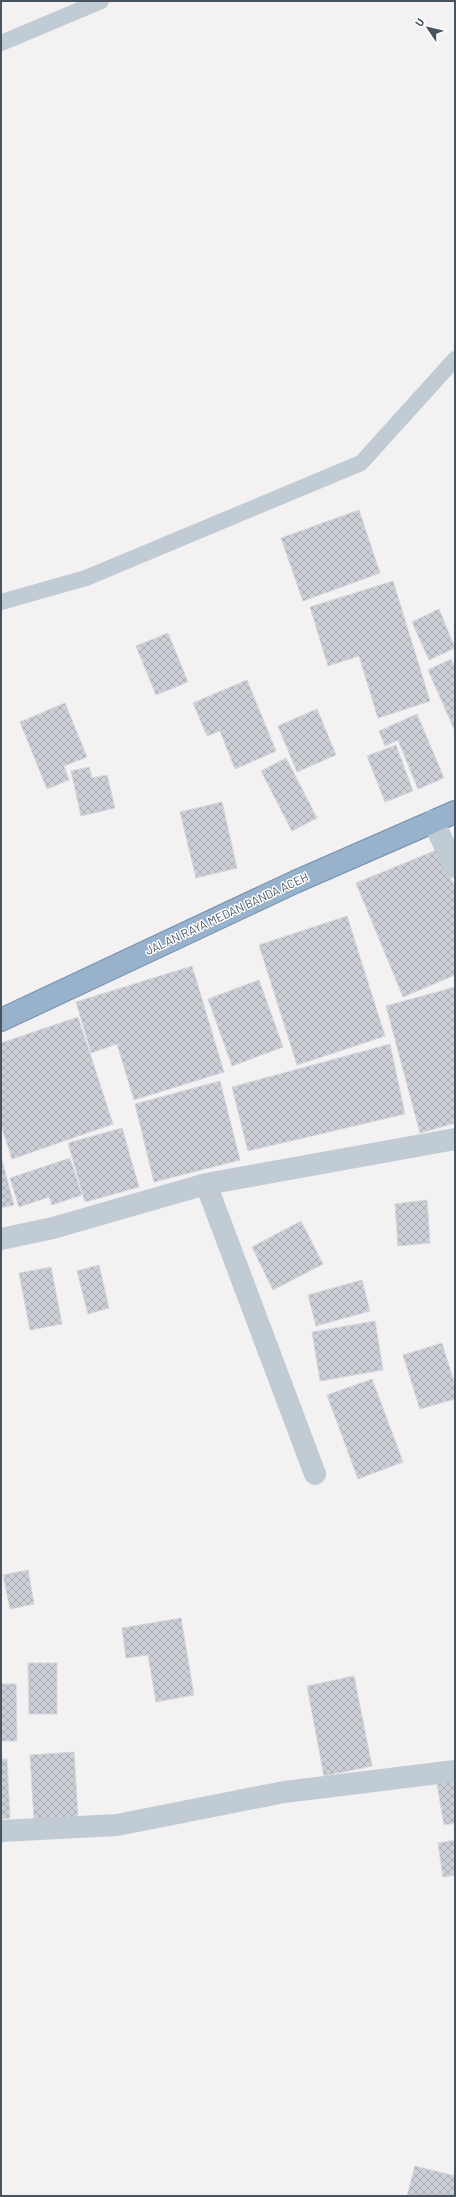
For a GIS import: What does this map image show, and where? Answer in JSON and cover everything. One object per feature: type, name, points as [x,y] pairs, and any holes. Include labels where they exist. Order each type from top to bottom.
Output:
[{"type":"highway","name":"JALAN RAYA MEDAN BANDA ACEH","points":[[1,1020],[295,882],[455,812]]},
{"type":"street","points":[[433,821],[455,867]]},
{"type":"street","points":[[1,1239],[53,1228],[206,1184],[455,1139]]},
{"type":"street","points":[[206,1184],[315,1474]]},
{"type":"street","points":[[1,1831],[117,1826],[284,1792],[455,1771]]},
{"type":"lane","points":[[2,45],[101,1]]},
{"type":"lane","points":[[1,602],[86,578],[361,463],[455,359]]},
{"type":"building","points":[[359,510],[380,573],[303,601],[281,538]]},
{"type":"building","points":[[393,581],[430,701],[378,718],[359,656],[328,666],[310,607]]},
{"type":"building","points":[[439,609],[455,648],[429,660],[412,622]]},
{"type":"building","points":[[168,633],[188,682],[156,695],[136,646]]},
{"type":"building","points":[[451,659],[455,668],[454,729],[428,670]]},
{"type":"building","points":[[247,680],[276,751],[235,769],[220,731],[207,736],[193,703]]},
{"type":"building","points":[[65,703],[87,757],[64,766],[69,780],[47,789],[20,722]]},
{"type":"building","points":[[317,709],[336,755],[297,772],[278,726]]},
{"type":"building","points":[[417,714],[444,778],[418,789],[398,740],[385,746],[379,731]]},
{"type":"building","points":[[396,745],[413,791],[385,802],[367,756]]},
{"type":"building","points":[[286,758],[317,818],[292,831],[261,771]]},
{"type":"building","points":[[89,767],[92,778],[107,775],[115,808],[81,816],[71,771]]},
{"type":"building","points":[[222,802],[237,868],[196,878],[180,812]]},
{"type":"building","points":[[439,849],[455,888],[455,975],[403,997],[356,883]]},
{"type":"building","points":[[347,916],[385,1036],[297,1065],[259,945]]},
{"type":"building","points":[[192,966],[224,1072],[134,1100],[117,1044],[91,1053],[76,1002]]},
{"type":"building","points":[[259,980],[283,1047],[232,1066],[208,999]]},
{"type":"building","points":[[455,987],[455,1123],[420,1133],[386,1006]]},
{"type":"building","points":[[78,1017],[113,1124],[12,1159],[1,1125],[1,1043]]},
{"type":"building","points":[[390,1044],[405,1114],[248,1151],[232,1087]]},
{"type":"building","points":[[220,1081],[240,1160],[154,1182],[135,1104]]},
{"type":"building","points":[[122,1128],[139,1187],[85,1202],[68,1143]]},
{"type":"building","points":[[1,1156],[14,1205],[1,1208]]},
{"type":"building","points":[[70,1158],[82,1195],[52,1205],[49,1197],[19,1207],[10,1178]]},
{"type":"building","points":[[427,1200],[430,1243],[398,1246],[395,1204]]},
{"type":"building","points":[[301,1221],[323,1264],[273,1290],[252,1247]]},
{"type":"building","points":[[99,1265],[109,1308],[88,1314],[77,1271]]},
{"type":"building","points":[[51,1267],[62,1324],[30,1330],[19,1273]]},
{"type":"building","points":[[362,1280],[370,1311],[316,1326],[308,1295]]},
{"type":"building","points":[[375,1321],[383,1370],[320,1381],[312,1332]]},
{"type":"building","points":[[442,1343],[455,1385],[455,1399],[420,1409],[403,1355]]},
{"type":"building","points":[[372,1379],[403,1462],[358,1479],[327,1395]]},
{"type":"building","points":[[28,1570],[34,1604],[10,1609],[3,1575]]},
{"type":"building","points":[[181,1618],[194,1695],[156,1702],[148,1655],[126,1658],[122,1628]]},
{"type":"building","points":[[28,1663],[57,1663],[57,1714],[29,1714]]},
{"type":"building","points":[[354,1676],[372,1766],[324,1776],[307,1686]]},
{"type":"building","points":[[1,1684],[16,1684],[17,1741],[1,1741]]},
{"type":"building","points":[[74,1752],[78,1818],[34,1821],[30,1755]]},
{"type":"building","points":[[1,1759],[7,1759],[10,1818],[1,1819]]},
{"type":"building","points":[[455,1780],[455,1823],[444,1825],[437,1784]]},
{"type":"building","points":[[455,1840],[455,1875],[443,1877],[438,1843]]},
{"type":"building","points":[[415,2166],[455,2176],[455,2196],[407,2196]]}]
